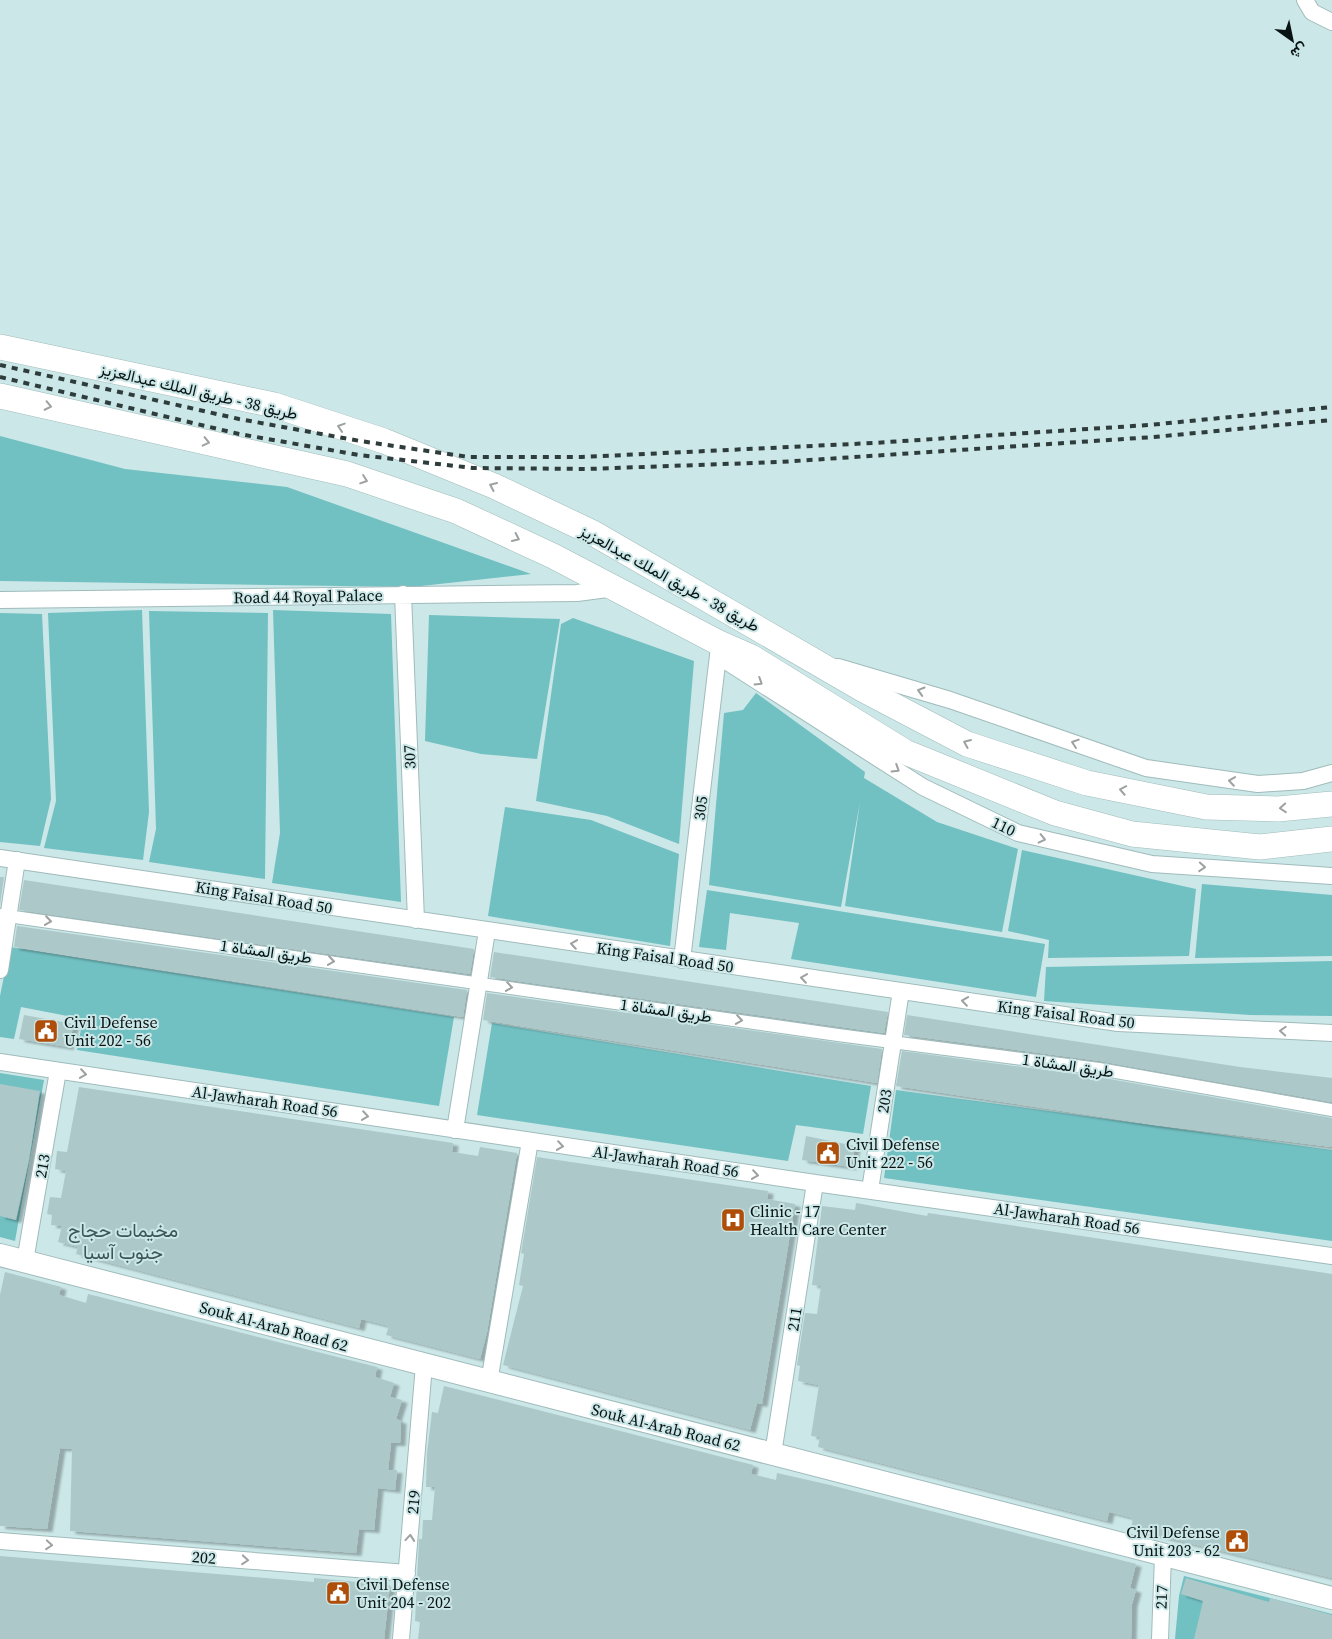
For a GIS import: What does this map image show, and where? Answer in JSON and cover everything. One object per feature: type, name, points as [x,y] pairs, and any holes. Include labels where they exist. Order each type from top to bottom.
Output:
[{"type":"main road","name":"طريق 38 - طريق الملك عبدالعزيز","points":[[0,346],[274,405],[384,440],[494,486],[593,533],[722,606],[864,690],[967,744],[1087,784],[1206,807],[1278,808],[1332,804]]},
{"type":"main road","name":"طريق 38 - طريق الملك عبدالعزيز","points":[[0,396],[347,474],[456,511],[553,556],[616,588],[718,649],[751,657],[905,752],[1055,813],[1132,834],[1260,847],[1332,840]]},
{"type":"main road","name":"Souk Al-Arab Road 62","points":[[0,1255],[1332,1598]]},
{"type":"street","points":[[1304,0],[1312,12],[1332,22]]},
{"type":"street","name":"Road 44 Royal Palace","points":[[0,600],[577,593],[616,588]]},
{"type":"street","name":"307","points":[[403,594],[416,920]]},
{"type":"street","name":"110","points":[[718,649],[923,786],[1018,833],[1152,864],[1332,876]]},
{"type":"street","name":"305","points":[[682,960],[718,649]]},
{"type":"street","points":[[811,659],[950,700],[1146,768],[1258,784],[1303,781],[1332,773]]},
{"type":"street","name":"King Faisal Road 50","points":[[0,858],[1118,1023],[1332,1033]]},
{"type":"street","points":[[0,970],[4,915],[17,860]]},
{"type":"street","name":"طريق المشاة 1","points":[[4,915],[894,1042],[1099,1069],[1332,1110]]},
{"type":"street","points":[[455,1130],[487,931]]},
{"type":"street","name":"203","points":[[870,1190],[901,992]]},
{"type":"street","name":"Al-Jawharah Road 56","points":[[0,1062],[815,1184],[870,1190],[1332,1256]]},
{"type":"street","name":"213","points":[[25,1261],[58,1071]]},
{"type":"street","points":[[489,1382],[530,1141]]},
{"type":"street","name":"211","points":[[773,1454],[815,1184]]},
{"type":"street","name":"219","points":[[401,1639],[424,1365]]},
{"type":"street","name":"202","points":[[0,1541],[408,1573]]},
{"type":"street","name":"217","points":[[1160,1639],[1163,1555]]},
{"type":"shaded area","points":[[0,436],[125,469],[287,487],[531,574],[412,587],[0,581]]},
{"type":"shaded area","points":[[142,610],[149,812],[143,860],[44,848],[56,801],[48,613]]},
{"type":"shaded area","points":[[273,610],[391,614],[401,902],[272,883],[280,833]]},
{"type":"shaded area","points":[[149,611],[268,613],[265,879],[149,862],[156,829]]},
{"type":"shaded area","points":[[0,613],[42,614],[51,799],[40,846],[0,842]]},
{"type":"shaded area","points":[[429,615],[560,619],[537,759],[481,754],[425,741]]},
{"type":"shaded area","points":[[573,618],[694,661],[679,844],[607,816],[536,801],[561,624]]},
{"type":"shaded area","points":[[756,693],[865,772],[864,778],[937,822],[1018,849],[1002,932],[845,906],[860,802],[841,907],[709,885],[724,713],[743,710]]},
{"type":"shaded area","points":[[505,807],[591,820],[679,854],[670,946],[488,916]]},
{"type":"shaded area","points":[[1022,850],[1196,889],[1189,956],[1048,958],[1049,940],[1008,931]]},
{"type":"shaded area","points":[[1202,884],[1332,895],[1332,956],[1195,958]]},
{"type":"shaded area","points":[[707,890],[1045,944],[1036,997],[791,959],[799,923],[730,913],[726,950],[699,947]]},
{"type":"shaded area","points":[[10,947],[454,1017],[439,1106],[77,1050],[83,1019],[21,1007],[14,1039],[0,1037],[0,996]]},
{"type":"shaded area","points":[[1332,961],[1332,1016],[1250,1015],[1044,1001],[1046,967]]},
{"type":"shaded area","points":[[492,1023],[871,1086],[863,1134],[796,1125],[788,1161],[477,1115]]},
{"type":"shaded area","points":[[0,1073],[44,1080],[15,1241],[0,1237]]},
{"type":"shaded area","points":[[896,1090],[1332,1150],[1332,1241],[884,1178]]},
{"type":"shaded area","points":[[1184,1576],[1332,1614],[1332,1639],[1175,1639],[1179,1596]]},
{"type":"building","points":[[0,877],[4,877],[0,905]]},
{"type":"building","points":[[24,880],[474,949],[470,974],[19,910]]},
{"type":"building","points":[[17,926],[467,990],[463,1017],[14,947]]},
{"type":"building","points":[[494,952],[888,1012],[884,1033],[490,977]]},
{"type":"building","points":[[487,993],[882,1049],[877,1083],[483,1020]]},
{"type":"building","name":"Civil Defense Unit 202 - 56","points":[[24,1015],[74,1024],[68,1047],[19,1039]]},
{"type":"building","points":[[907,1015],[1240,1067],[1332,1078],[1332,1102],[1100,1061],[904,1035]]},
{"type":"building","points":[[902,1051],[1098,1077],[1332,1118],[1332,1147],[1155,1125],[896,1086]]},
{"type":"building","points":[[0,1084],[40,1091],[29,1160],[16,1220],[0,1216]]},
{"type":"building","points":[[79,1087],[453,1143],[452,1152],[478,1156],[480,1147],[517,1153],[487,1332],[480,1359],[386,1335],[389,1326],[361,1319],[359,1328],[76,1254],[78,1247],[58,1242],[62,1226],[51,1225],[52,1215],[47,1214],[50,1197],[61,1198],[66,1171],[55,1169],[57,1151],[67,1152]]},
{"type":"building","name":"Civil Defense Unit 222 - 56","points":[[806,1136],[855,1146],[851,1167],[802,1160]]},
{"type":"building","points":[[537,1157],[768,1191],[767,1199],[795,1204],[762,1404],[757,1403],[750,1430],[503,1365],[523,1286],[519,1285],[524,1254],[521,1253]]},
{"type":"building","points":[[856,1203],[927,1216],[928,1213],[963,1218],[1332,1274],[1332,1578],[1131,1529],[1133,1518],[1109,1512],[1107,1521],[818,1447],[820,1437],[811,1436],[819,1385],[798,1381],[800,1366],[797,1365],[805,1313],[817,1314],[821,1286],[812,1285],[822,1206],[855,1210]]},
{"type":"building","points":[[5,1272],[61,1287],[59,1295],[86,1303],[88,1294],[377,1367],[375,1377],[394,1383],[390,1397],[402,1400],[396,1419],[401,1421],[400,1443],[391,1443],[388,1470],[397,1470],[395,1490],[378,1488],[374,1530],[359,1529],[356,1553],[70,1531],[72,1449],[60,1448],[47,1529],[0,1526],[0,1295]]},
{"type":"building","points":[[444,1386],[753,1465],[751,1474],[776,1480],[777,1473],[830,1485],[1136,1564],[1130,1588],[1136,1590],[1132,1604],[1131,1639],[418,1639],[420,1622],[415,1621],[419,1539],[422,1539],[423,1520],[432,1520],[435,1487],[426,1487],[427,1453],[432,1412],[438,1413]]},
{"type":"building","points":[[0,1556],[314,1582],[314,1578],[390,1585],[384,1639],[0,1639]]},
{"type":"building","points":[[1186,1578],[1269,1602],[1270,1598],[1332,1615],[1332,1639],[1194,1639],[1203,1601],[1181,1594]]},
{"type":"railway","points":[[0,365],[239,419],[360,441],[469,457],[582,457],[873,443],[1149,425],[1332,407]]},
{"type":"railway","points":[[0,377],[239,434],[359,455],[473,468],[587,469],[780,462],[1154,437],[1332,420]]},
{"type":"place","name":"Civil Defense Unit 202 - 56","points":[[46,1031]]},
{"type":"place","name":"Civil Defense Unit 222 - 56","points":[[828,1153]]},
{"type":"place","name":"Clinic - 17 Health Care Center","points":[[733,1220]]},
{"type":"place","name":"Civil Defense Unit 203 - 62","points":[[1237,1541]]},
{"type":"place","name":"Civil Defense Unit 204 - 202","points":[[338,1593]]},
{"type":"district","name":"مخيمات حجاج جنوب آسيا","points":[[123,1241]]}]
